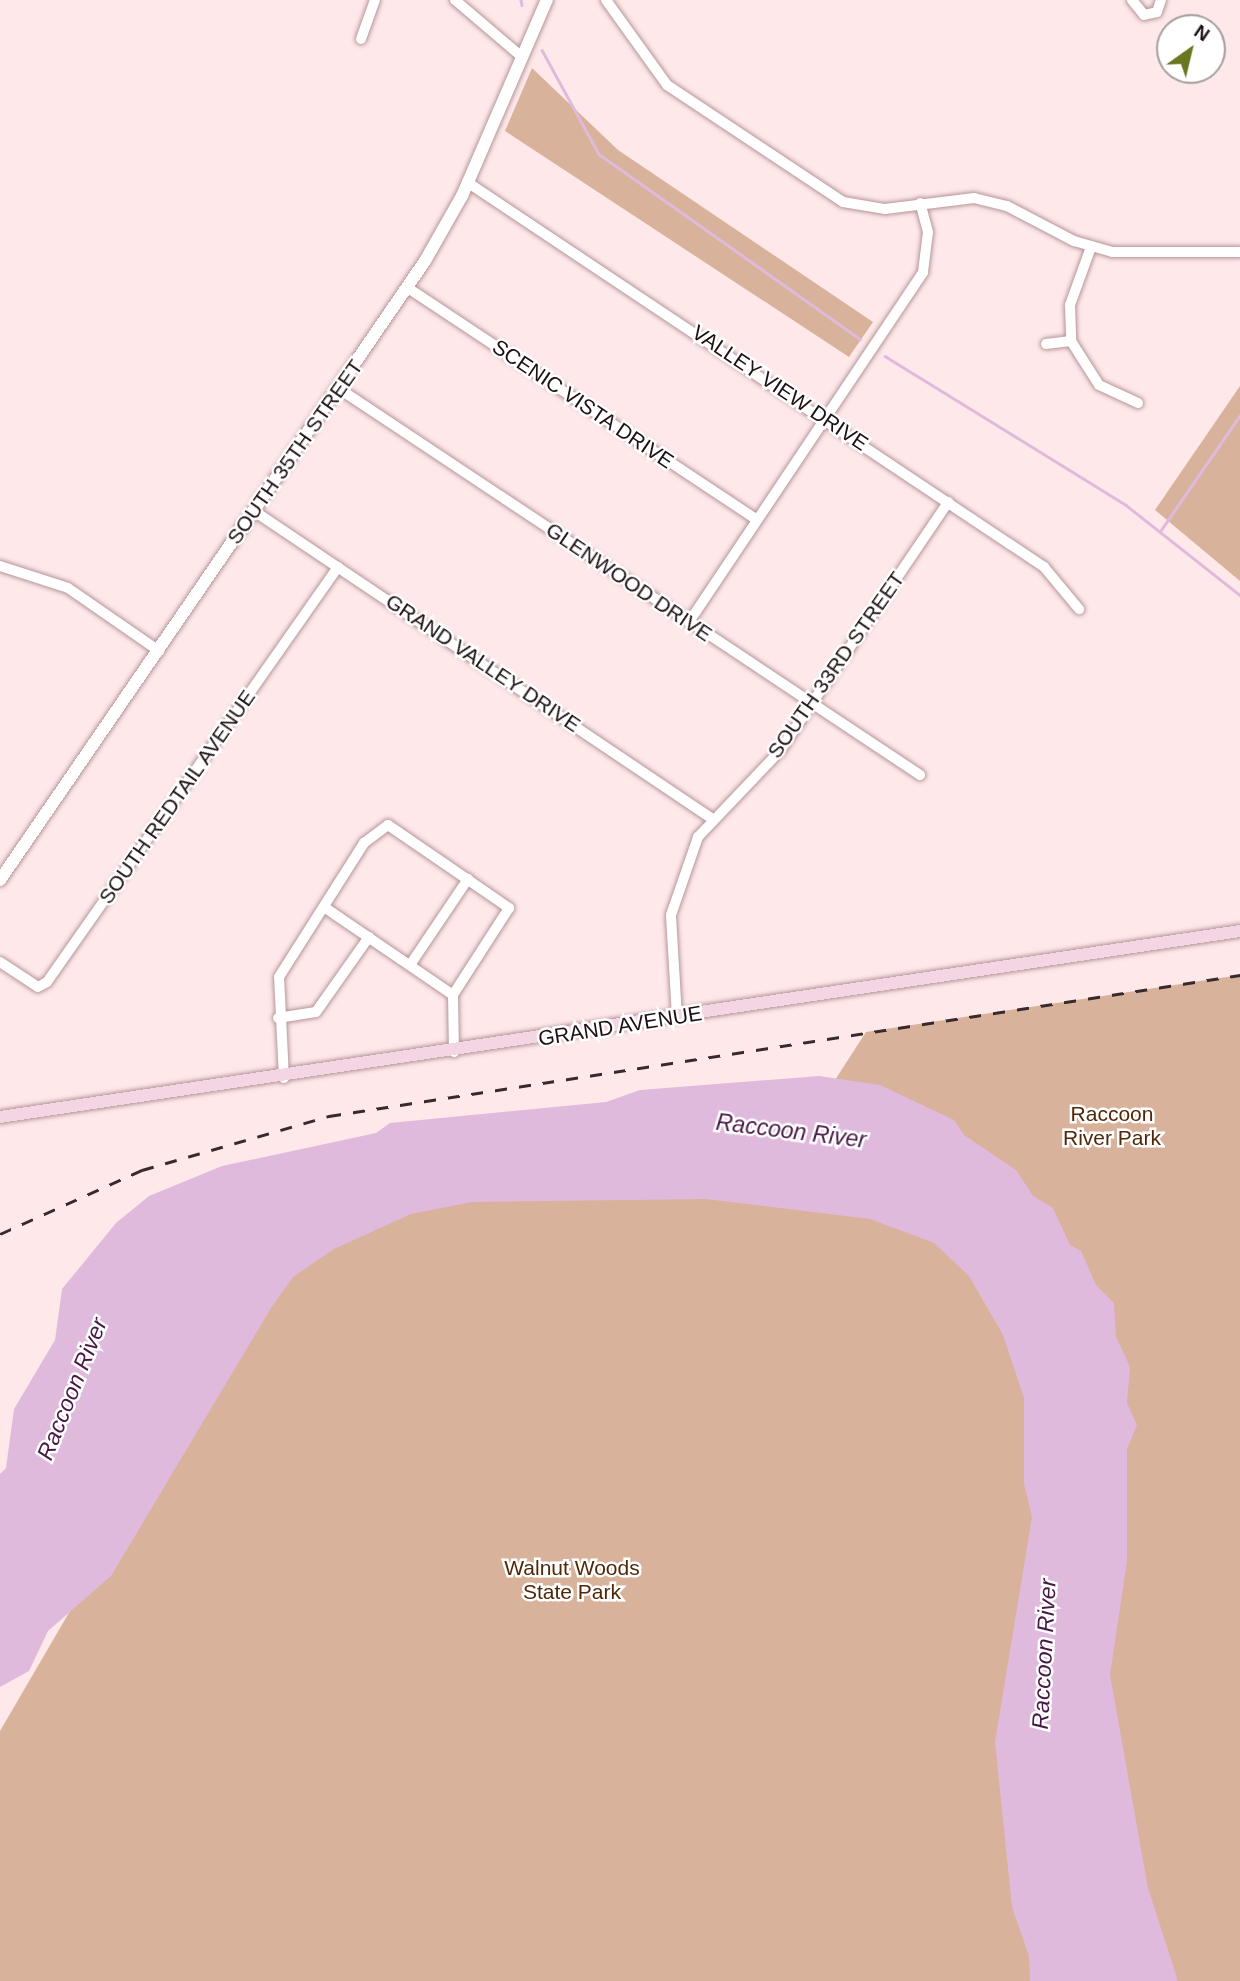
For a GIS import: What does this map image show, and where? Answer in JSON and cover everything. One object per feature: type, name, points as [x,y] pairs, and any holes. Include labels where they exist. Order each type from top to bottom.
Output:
[{"type":"main road","name":"GRAND AVENUE","points":[[0,1117],[284,1078],[1240,931]]},
{"type":"street","points":[[361,39],[375,0]]},
{"type":"street","points":[[455,0],[522,57]]},
{"type":"street","name":"SOUTH 35TH STREET","points":[[0,880],[408,288],[467,182],[547,0]]},
{"type":"street","points":[[606,0],[667,85],[827,194],[885,209],[920,204],[990,201],[1091,247],[1133,255],[1240,252]]},
{"type":"street","points":[[1132,0],[1144,15],[1157,12],[1161,0]]},
{"type":"street","name":"VALLEY VIEW DRIVE","points":[[467,182],[826,418],[1044,567],[1079,610]]},
{"type":"street","points":[[689,622],[923,272],[928,232],[920,204]]},
{"type":"street","points":[[1091,247],[1070,305],[1071,341],[1099,385],[1138,403]]},
{"type":"street","name":"SCENIC VISTA DRIVE","points":[[408,288],[757,520]]},
{"type":"street","points":[[1046,344],[1071,341]]},
{"type":"street","name":"GLENWOOD DRIVE","points":[[338,388],[920,775]]},
{"type":"street","name":"SOUTH 33RD STREET","points":[[677,1017],[671,915],[684,869],[711,818],[779,752],[948,502]]},
{"type":"street","name":"GRAND VALLEY DRIVE","points":[[254,511],[711,818]]},
{"type":"street","points":[[0,566],[68,588],[159,650]]},
{"type":"street","name":"SOUTH REDTAIL AVENUE","points":[[0,962],[38,987],[47,982],[338,567]]},
{"type":"street","points":[[284,1078],[278,1018],[279,976],[364,844],[388,825],[509,908],[453,995],[454,1052]]},
{"type":"street","points":[[410,965],[468,879]]},
{"type":"street","points":[[324,907],[453,995]]},
{"type":"street","points":[[278,1018],[316,1012],[369,937]]},
{"type":"green space","points":[[532,68],[618,150],[873,322],[849,357],[505,131]]},
{"type":"green space","points":[[1240,386],[1240,581],[1155,510]]},
{"type":"green space","name":"Raccoon River Park","points":[[1240,975],[1240,1981],[1125,1981],[1090,1864],[1117,1418],[815,1111],[866,1032]]},
{"type":"green space","name":"Walnut Woods State Park","points":[[786,1181],[980,1258],[1029,1318],[1067,1981],[0,1981],[0,1731],[147,1479],[326,1200]]},
{"type":"water","name":"Raccoon River","points":[[819,1076],[880,1085],[954,1120],[964,1135],[1016,1170],[1033,1196],[1053,1208],[1070,1245],[1081,1251],[1096,1285],[1114,1303],[1116,1337],[1130,1367],[1127,1403],[1137,1425],[1127,1449],[1127,1561],[1110,1675],[1148,1888],[1178,1981],[1030,1981],[1029,1956],[1012,1907],[995,1742],[1032,1517],[1024,1484],[1024,1398],[1003,1335],[969,1276],[934,1243],[870,1219],[706,1199],[472,1202],[411,1214],[334,1249],[293,1277],[271,1308],[111,1576],[48,1631],[29,1671],[0,1687],[0,1474],[6,1468],[14,1409],[55,1340],[62,1289],[116,1223],[149,1196],[222,1166],[376,1133],[390,1123],[606,1102],[640,1090]]},
{"type":"waterway","points":[[521,0],[522,5]]},
{"type":"waterway","points":[[542,50],[599,154],[860,339]]},
{"type":"waterway","points":[[885,356],[1126,505],[1240,595]]},
{"type":"waterway","points":[[1161,530],[1240,415]]},
{"type":"railway","points":[[0,1234],[142,1170],[329,1116],[1240,975]]}]
